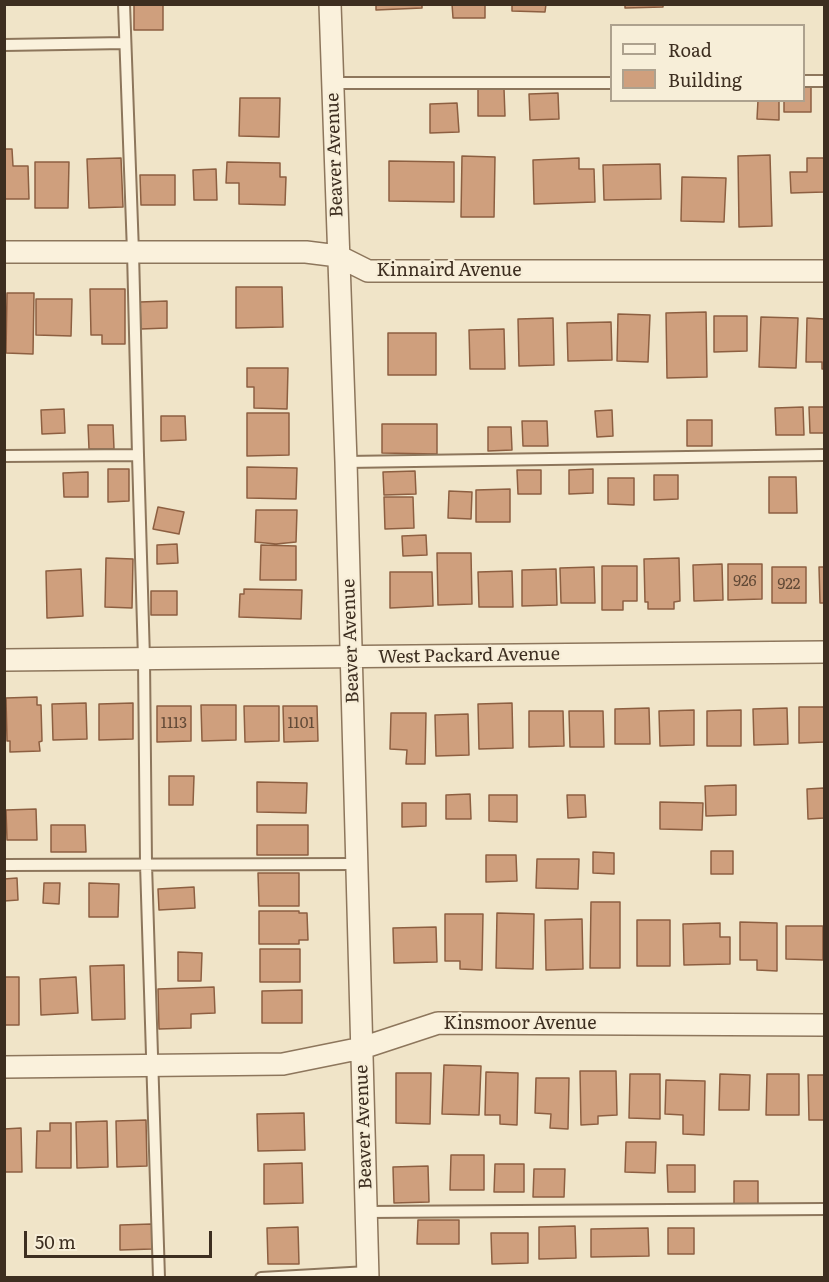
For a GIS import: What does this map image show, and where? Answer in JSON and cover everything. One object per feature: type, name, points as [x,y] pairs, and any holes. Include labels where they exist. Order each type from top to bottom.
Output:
[{"type":"street","name":"Beaver Avenue","points":[[330,4],[346,462],[368,1275]]},
{"type":"street","name":"Kinnaird Avenue","points":[[4,252],[306,252],[338,256],[368,272],[825,272]]},
{"type":"street","name":"West Packard Avenue","points":[[4,660],[825,652]]},
{"type":"street","name":"Kinsmoor Avenue","points":[[4,1067],[283,1064],[362,1048],[438,1023],[825,1025]]},
{"type":"lane","points":[[124,4],[134,252],[144,659],[146,864],[159,1278]]},
{"type":"lane","points":[[4,45],[125,43]]},
{"type":"lane","points":[[805,81],[825,81]]},
{"type":"lane","points":[[332,82],[610,83]]},
{"type":"lane","points":[[4,456],[138,455]]},
{"type":"lane","points":[[346,462],[825,455]]},
{"type":"lane","points":[[4,865],[357,864]]},
{"type":"lane","points":[[366,1212],[825,1209]]},
{"type":"lane","points":[[261,1278],[368,1275]]},
{"type":"building","points":[[134,4],[163,4],[163,30],[134,30]]},
{"type":"building","points":[[376,4],[422,4],[422,8],[376,10]]},
{"type":"building","points":[[452,4],[485,4],[485,18],[453,18]]},
{"type":"building","points":[[512,4],[546,4],[545,12],[512,11]]},
{"type":"building","points":[[625,4],[663,4],[663,7],[625,8]]},
{"type":"building","points":[[805,85],[811,85],[811,112],[784,112],[784,102],[805,102]]},
{"type":"building","points":[[478,89],[504,89],[505,116],[478,116]]},
{"type":"building","points":[[558,93],[559,119],[530,120],[529,94]]},
{"type":"building","points":[[240,98],[280,98],[279,137],[239,136]]},
{"type":"building","points":[[758,102],[779,102],[779,120],[757,119]]},
{"type":"building","points":[[457,103],[459,132],[430,133],[430,104]]},
{"type":"building","points":[[4,149],[12,149],[13,166],[28,166],[29,199],[4,199]]},
{"type":"building","points":[[770,155],[772,226],[739,227],[738,156]]},
{"type":"building","points":[[462,156],[495,157],[494,217],[461,217]]},
{"type":"building","points":[[121,158],[123,207],[89,208],[87,159]]},
{"type":"building","points":[[579,158],[579,169],[594,169],[595,202],[534,204],[533,160]]},
{"type":"building","points":[[807,158],[824,158],[824,192],[791,193],[790,172],[807,172]]},
{"type":"building","points":[[389,161],[454,162],[454,202],[389,201]]},
{"type":"building","points":[[35,162],[69,162],[68,208],[35,208]]},
{"type":"building","points":[[227,162],[280,163],[280,177],[286,177],[285,205],[239,204],[239,183],[226,183]]},
{"type":"building","points":[[660,164],[661,199],[604,200],[603,165]]},
{"type":"building","points":[[216,169],[217,200],[194,200],[193,170]]},
{"type":"building","points":[[140,175],[175,175],[175,205],[141,205]]},
{"type":"building","points":[[682,177],[726,178],[724,222],[681,221]]},
{"type":"building","points":[[236,287],[282,287],[283,327],[236,328]]},
{"type":"building","points":[[90,289],[125,289],[125,344],[102,344],[102,335],[91,335]]},
{"type":"building","points":[[7,293],[34,293],[33,354],[6,353]]},
{"type":"building","points":[[36,299],[72,299],[71,336],[36,335]]},
{"type":"building","points":[[167,301],[167,328],[141,329],[140,302]]},
{"type":"building","points":[[706,312],[707,377],[667,378],[666,313]]},
{"type":"building","points":[[618,314],[650,315],[648,362],[617,361]]},
{"type":"building","points":[[714,316],[747,316],[747,351],[714,352]]},
{"type":"building","points":[[761,317],[798,318],[796,368],[759,367]]},
{"type":"building","points":[[553,318],[554,365],[519,366],[518,319]]},
{"type":"building","points":[[807,318],[824,319],[824,369],[822,369],[822,362],[806,362]]},
{"type":"building","points":[[611,322],[612,360],[568,361],[567,323]]},
{"type":"building","points":[[504,329],[505,369],[470,369],[469,330]]},
{"type":"building","points":[[388,333],[436,333],[436,375],[388,375]]},
{"type":"building","points":[[247,368],[288,368],[287,409],[254,408],[254,387],[247,387]]},
{"type":"building","points":[[803,407],[804,435],[776,435],[775,408]]},
{"type":"building","points":[[809,407],[824,407],[824,433],[810,433]]},
{"type":"building","points":[[64,409],[65,433],[42,434],[41,410]]},
{"type":"building","points":[[612,410],[613,436],[597,437],[595,411]]},
{"type":"building","points":[[247,413],[289,413],[289,455],[247,456]]},
{"type":"building","points":[[161,416],[185,416],[186,440],[161,441]]},
{"type":"building","points":[[687,420],[712,420],[712,446],[687,446]]},
{"type":"building","points":[[522,421],[547,421],[548,446],[523,446]]},
{"type":"building","points":[[382,424],[437,424],[437,454],[382,453]]},
{"type":"building","points":[[88,425],[113,425],[114,449],[89,449]]},
{"type":"building","points":[[488,427],[511,427],[512,450],[488,451]]},
{"type":"building","points":[[247,467],[297,468],[296,499],[247,498]]},
{"type":"building","points":[[108,469],[129,469],[129,501],[108,502]]},
{"type":"building","points":[[593,469],[593,493],[569,494],[569,470]]},
{"type":"building","points":[[517,470],[541,470],[541,494],[518,494]]},
{"type":"building","points":[[415,471],[416,494],[384,495],[383,472]]},
{"type":"building","points":[[88,472],[88,497],[64,497],[63,473]]},
{"type":"building","points":[[654,475],[678,475],[678,499],[654,500]]},
{"type":"building","points":[[769,477],[796,477],[797,513],[769,513]]},
{"type":"building","points":[[608,478],[634,478],[634,505],[608,504]]},
{"type":"building","points":[[510,489],[510,522],[476,522],[476,490]]},
{"type":"building","points":[[449,491],[472,492],[471,519],[448,518]]},
{"type":"building","points":[[384,497],[413,497],[414,528],[385,529]]},
{"type":"building","points":[[158,507],[184,512],[179,534],[153,529]]},
{"type":"building","points":[[256,510],[297,510],[296,542],[276,544],[255,542]]},
{"type":"building","points":[[426,535],[427,555],[403,556],[402,536]]},
{"type":"building","points":[[177,544],[178,563],[157,564],[157,545]]},
{"type":"building","points":[[261,545],[296,546],[296,580],[260,580]]},
{"type":"building","points":[[437,553],[471,553],[472,604],[438,605]]},
{"type":"building","points":[[106,558],[133,559],[132,608],[105,607]]},
{"type":"building","points":[[679,558],[680,601],[674,602],[674,609],[648,609],[648,602],[645,602],[644,559]]},
{"type":"building","points":[[722,564],[723,600],[694,601],[693,565]]},
{"type":"building","points":[[728,564],[762,564],[762,599],[728,600]]},
{"type":"building","points":[[602,566],[637,566],[637,601],[623,601],[623,610],[602,610]]},
{"type":"building","points":[[594,567],[595,603],[561,603],[560,568]]},
{"type":"building","points":[[772,567],[806,567],[806,603],[772,603]]},
{"type":"building","points":[[819,567],[824,567],[824,603],[820,603]]},
{"type":"building","points":[[81,569],[83,616],[47,618],[46,571]]},
{"type":"building","points":[[556,569],[557,605],[522,606],[522,570]]},
{"type":"building","points":[[512,571],[513,607],[479,607],[478,572]]},
{"type":"building","points":[[390,572],[432,572],[433,606],[390,608]]},
{"type":"building","points":[[244,589],[302,590],[301,619],[239,617],[240,594],[244,594]]},
{"type":"building","points":[[151,591],[177,591],[177,615],[151,615]]},
{"type":"building","points":[[37,697],[37,705],[41,705],[40,751],[10,752],[10,741],[7,741],[6,698]]},
{"type":"building","points":[[86,703],[87,739],[53,740],[52,704]]},
{"type":"building","points":[[133,703],[133,739],[99,740],[99,704]]},
{"type":"building","points":[[512,703],[513,748],[479,749],[478,704]]},
{"type":"building","points":[[201,705],[236,705],[236,740],[202,741]]},
{"type":"building","points":[[157,706],[191,706],[191,741],[157,742]]},
{"type":"building","points":[[244,706],[279,706],[279,741],[245,742]]},
{"type":"building","points":[[283,706],[317,706],[318,741],[284,742]]},
{"type":"building","points":[[799,707],[824,707],[824,742],[799,743]]},
{"type":"building","points":[[649,708],[650,744],[615,744],[615,709]]},
{"type":"building","points":[[787,708],[788,744],[754,745],[753,709]]},
{"type":"building","points":[[694,710],[694,745],[660,746],[659,711]]},
{"type":"building","points":[[741,710],[741,746],[707,746],[707,711]]},
{"type":"building","points":[[529,711],[563,711],[564,746],[529,747]]},
{"type":"building","points":[[569,711],[603,711],[604,747],[570,747]]},
{"type":"building","points":[[391,713],[426,713],[425,764],[406,764],[407,750],[390,749]]},
{"type":"building","points":[[468,714],[469,755],[436,756],[435,715]]},
{"type":"building","points":[[169,776],[194,776],[193,805],[169,805]]},
{"type":"building","points":[[257,782],[307,783],[306,813],[257,812]]},
{"type":"building","points":[[736,785],[736,815],[706,816],[705,786]]},
{"type":"building","points":[[824,788],[824,818],[808,819],[807,789]]},
{"type":"building","points":[[470,794],[471,819],[446,819],[446,795]]},
{"type":"building","points":[[489,795],[517,795],[517,822],[489,821]]},
{"type":"building","points":[[567,795],[585,795],[586,817],[568,818]]},
{"type":"building","points":[[660,802],[703,803],[702,830],[660,829]]},
{"type":"building","points":[[402,803],[426,803],[426,826],[402,827]]},
{"type":"building","points":[[36,809],[37,840],[7,840],[6,810]]},
{"type":"building","points":[[51,825],[85,825],[86,852],[51,852]]},
{"type":"building","points":[[257,825],[308,825],[308,855],[257,855]]},
{"type":"building","points":[[711,851],[733,851],[733,874],[711,874]]},
{"type":"building","points":[[593,852],[614,853],[614,874],[593,873]]},
{"type":"building","points":[[486,855],[516,855],[517,881],[486,882]]},
{"type":"building","points":[[537,859],[579,859],[578,889],[536,888]]},
{"type":"building","points":[[258,873],[299,873],[299,906],[259,906]]},
{"type":"building","points":[[17,878],[18,900],[4,901],[4,879]]},
{"type":"building","points":[[44,883],[60,883],[59,904],[43,903]]},
{"type":"building","points":[[89,883],[119,884],[118,917],[89,917]]},
{"type":"building","points":[[194,887],[195,908],[159,910],[158,889]]},
{"type":"building","points":[[591,902],[620,902],[620,968],[590,968]]},
{"type":"building","points":[[259,911],[307,913],[308,940],[299,940],[299,944],[259,944]]},
{"type":"building","points":[[497,913],[534,914],[533,969],[496,968]]},
{"type":"building","points":[[445,914],[483,914],[482,970],[460,969],[460,961],[445,961]]},
{"type":"building","points":[[582,919],[583,969],[546,970],[545,920]]},
{"type":"building","points":[[637,920],[670,920],[670,966],[637,966]]},
{"type":"building","points":[[740,922],[777,923],[777,971],[757,970],[757,960],[740,960]]},
{"type":"building","points":[[720,923],[720,937],[730,937],[730,964],[684,965],[683,924]]},
{"type":"building","points":[[786,926],[823,926],[823,960],[786,959]]},
{"type":"building","points":[[436,927],[437,962],[394,963],[393,928]]},
{"type":"building","points":[[260,949],[300,949],[300,982],[260,982]]},
{"type":"building","points":[[178,952],[202,953],[201,981],[178,981]]},
{"type":"building","points":[[124,965],[125,1019],[92,1020],[90,966]]},
{"type":"building","points":[[4,977],[19,977],[19,1025],[4,1025]]},
{"type":"building","points":[[76,977],[78,1013],[41,1015],[40,979]]},
{"type":"building","points":[[214,987],[215,1013],[191,1014],[191,1028],[159,1029],[158,989]]},
{"type":"building","points":[[302,990],[302,1023],[262,1023],[262,991]]},
{"type":"building","points":[[444,1065],[481,1066],[479,1115],[442,1114]]},
{"type":"building","points":[[580,1071],[616,1071],[617,1115],[598,1116],[598,1124],[581,1125]]},
{"type":"building","points":[[486,1072],[518,1073],[517,1125],[500,1124],[500,1115],[485,1115]]},
{"type":"building","points":[[396,1073],[431,1073],[430,1124],[396,1123]]},
{"type":"building","points":[[630,1074],[660,1074],[660,1119],[629,1118]]},
{"type":"building","points":[[720,1074],[750,1075],[749,1110],[719,1110]]},
{"type":"building","points":[[767,1074],[799,1074],[799,1115],[766,1115]]},
{"type":"building","points":[[808,1075],[824,1075],[824,1120],[809,1120]]},
{"type":"building","points":[[536,1078],[569,1078],[568,1129],[550,1128],[551,1114],[535,1113]]},
{"type":"building","points":[[666,1080],[705,1081],[704,1135],[683,1134],[683,1115],[665,1114]]},
{"type":"building","points":[[304,1113],[305,1150],[258,1151],[257,1114]]},
{"type":"building","points":[[146,1120],[147,1166],[117,1167],[116,1121]]},
{"type":"building","points":[[107,1121],[108,1167],[77,1168],[76,1122]]},
{"type":"building","points":[[50,1123],[71,1123],[71,1168],[36,1168],[37,1131],[50,1131]]},
{"type":"building","points":[[21,1128],[22,1172],[4,1172],[4,1129]]},
{"type":"building","points":[[626,1142],[656,1142],[655,1173],[625,1172]]},
{"type":"building","points":[[451,1155],[484,1155],[484,1190],[450,1190]]},
{"type":"building","points":[[302,1163],[303,1203],[264,1204],[264,1164]]},
{"type":"building","points":[[495,1164],[524,1164],[524,1192],[494,1192]]},
{"type":"building","points":[[667,1165],[695,1165],[695,1192],[668,1192]]},
{"type":"building","points":[[428,1166],[429,1202],[394,1203],[393,1167]]},
{"type":"building","points":[[534,1169],[565,1169],[564,1197],[533,1197]]},
{"type":"building","points":[[734,1181],[758,1181],[758,1204],[734,1204]]},
{"type":"building","points":[[418,1220],[459,1220],[459,1244],[417,1244]]},
{"type":"building","points":[[152,1224],[152,1249],[120,1250],[120,1225]]},
{"type":"building","points":[[575,1226],[576,1258],[539,1259],[539,1227]]},
{"type":"building","points":[[298,1227],[299,1264],[268,1264],[267,1228]]},
{"type":"building","points":[[648,1228],[649,1256],[591,1257],[591,1229]]},
{"type":"building","points":[[668,1228],[694,1228],[694,1254],[668,1254]]},
{"type":"building","points":[[491,1233],[528,1233],[528,1263],[492,1264]]}]
